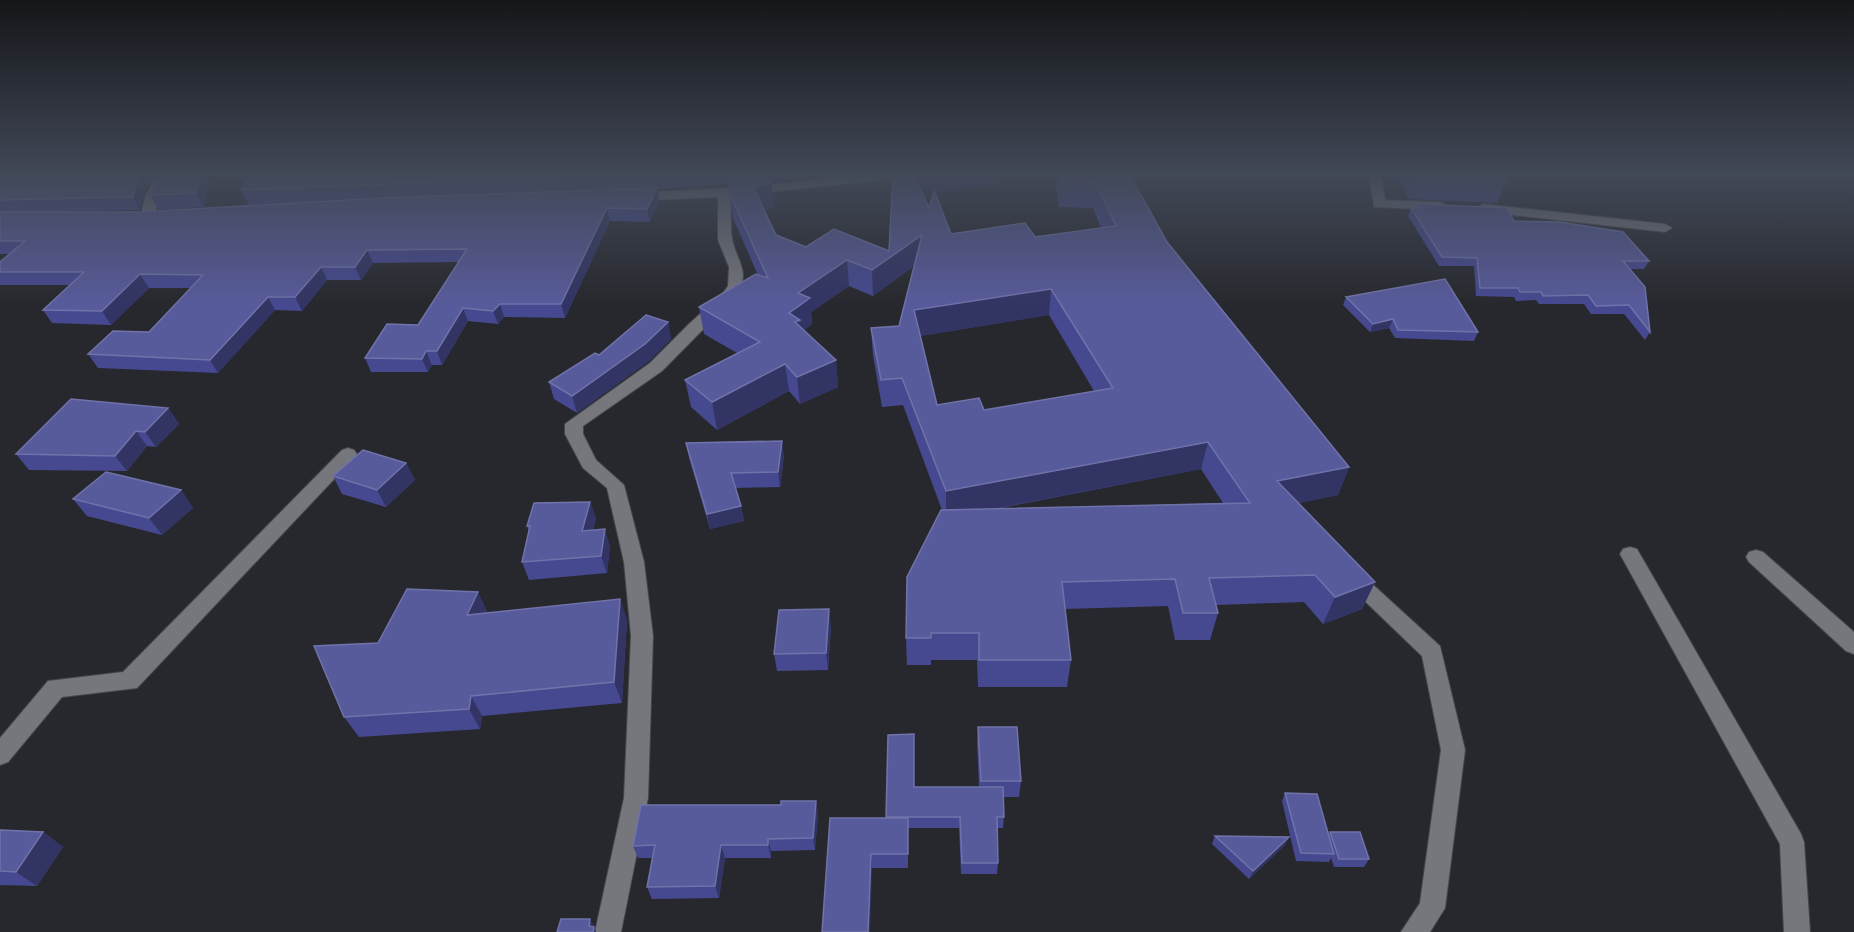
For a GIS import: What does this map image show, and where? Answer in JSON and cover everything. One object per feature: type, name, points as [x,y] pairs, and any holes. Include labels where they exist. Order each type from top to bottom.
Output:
[{"type":"street","points":[[608,932],[636,798],[642,636],[634,562],[615,485],[590,464],[574,434],[574,424],[656,367],[694,327],[729,296],[735,286],[736,267],[725,240],[725,218]]},
{"type":"street","points":[[1587,218],[1665,228]]},
{"type":"street","points":[[0,755],[56,688],[129,681],[348,454]]},
{"type":"street","points":[[1630,554],[1792,842],[1797,932]]},
{"type":"street","points":[[1756,557],[1854,645]]},
{"type":"street","points":[[1342,567],[1432,652],[1453,750],[1432,908],[1414,932]]},
{"type":"building","points":[[0,218],[602,218],[561,304],[500,304],[493,311],[463,308],[437,351],[426,351],[422,359],[365,358],[387,324],[418,325],[467,249],[367,250],[355,267],[321,267],[295,297],[268,297],[210,360],[88,354],[113,331],[149,332],[203,275],[140,274],[102,311],[43,310],[84,272],[0,272],[0,262],[25,241],[0,241]]},
{"type":"building","points":[[741,218],[768,218],[776,235],[806,247],[834,229],[889,251],[891,218],[945,218],[951,234],[1025,223],[1035,237],[1116,226],[1113,218],[1154,218],[1167,242],[1349,467],[1277,481],[1375,582],[1335,597],[1315,575],[1209,578],[1218,613],[1183,613],[1175,579],[1062,582],[1071,660],[979,660],[979,633],[931,633],[931,638],[906,638],[907,577],[941,510],[1250,503],[1208,442],[946,491],[902,378],[881,380],[871,328],[899,326],[922,235],[872,270],[847,260],[798,293],[810,298],[789,313],[800,320],[795,322],[836,360],[797,377],[785,364],[712,402],[685,380],[760,342],[699,307],[756,274],[768,278]],"holes":[[[1051,289],[1113,388],[984,410],[979,398],[937,405],[914,310]]]},
{"type":"building","points":[[1418,218],[1513,218],[1514,221],[1560,222],[1623,232],[1649,261],[1623,261],[1645,287],[1650,332],[1629,305],[1596,306],[1588,295],[1543,296],[1541,292],[1520,292],[1518,288],[1480,288],[1477,258],[1442,257]]},
{"type":"building","points":[[1445,279],[1478,332],[1398,330],[1393,319],[1373,324],[1346,297]]},
{"type":"building","points":[[646,315],[668,322],[645,344],[572,396],[549,382],[595,353],[599,355]]},
{"type":"building","points":[[71,399],[168,408],[145,432],[136,431],[115,456],[16,454]]},
{"type":"building","points":[[782,441],[778,472],[731,473],[741,506],[707,514],[686,443]]},
{"type":"building","points":[[363,450],[406,463],[377,490],[333,476]]},
{"type":"building","points":[[106,472],[181,490],[149,518],[73,499]]},
{"type":"building","points":[[590,502],[582,531],[605,529],[601,556],[522,562],[530,526],[527,526],[534,503]]},
{"type":"building","points":[[407,589],[478,592],[467,615],[620,599],[614,682],[471,696],[469,709],[344,717],[314,646],[378,643]]},
{"type":"building","points":[[829,609],[826,653],[774,654],[779,610]]},
{"type":"building","points":[[978,727],[1017,727],[1021,781],[981,781]]},
{"type":"building","points":[[914,734],[914,787],[1003,787],[1004,817],[997,817],[998,863],[962,863],[960,817],[886,817],[888,735]]},
{"type":"building","points":[[1285,793],[1317,794],[1334,854],[1301,853]]},
{"type":"building","points":[[781,801],[816,801],[813,838],[768,839],[768,845],[721,845],[715,886],[647,887],[655,845],[633,846],[641,805],[781,805]]},
{"type":"building","points":[[830,818],[908,818],[908,854],[871,854],[868,932],[822,932]]},
{"type":"building","points":[[0,830],[43,832],[16,872],[0,871]]},
{"type":"building","points":[[1330,832],[1360,832],[1369,859],[1339,859]]},
{"type":"building","points":[[1215,836],[1289,837],[1253,871]]},
{"type":"building","points":[[561,919],[590,919],[589,926],[594,927],[593,932],[557,932]]}]
